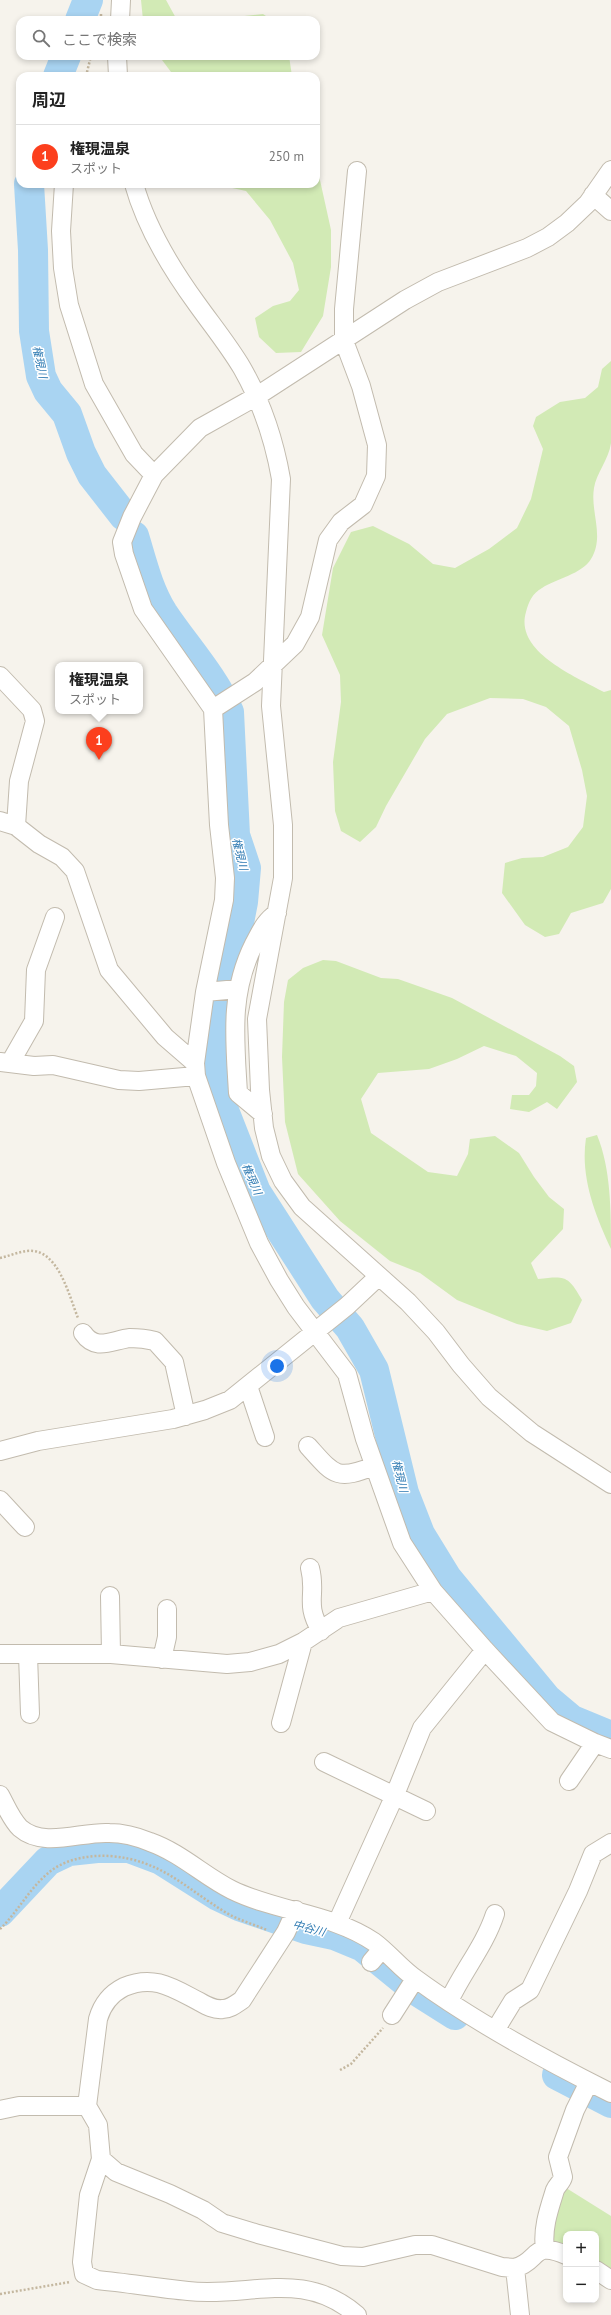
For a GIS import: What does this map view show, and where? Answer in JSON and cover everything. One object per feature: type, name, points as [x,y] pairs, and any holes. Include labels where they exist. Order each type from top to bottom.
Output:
[{"type":"street","points":[[120,16],[121,0]]},
{"type":"street","points":[[118,60],[118,72]]},
{"type":"street","points":[[196,1069],[222,991],[225,878],[219,825],[221,704],[143,609],[124,554],[122,542],[154,475],[200,428],[257,396],[344,341],[369,323],[438,282],[527,248],[548,237],[567,223],[588,203],[611,170]]},
{"type":"street","points":[[221,704],[255,682],[295,644],[310,617],[320,565],[328,540],[341,522],[363,504],[376,476],[377,445],[360,386],[344,341],[344,309],[357,171]]},
{"type":"street","points":[[64,188],[61,231],[63,268],[72,312],[94,384],[134,454],[154,475]]},
{"type":"street","points":[[136,188],[159,245],[195,302],[241,367],[257,396],[276,446],[281,479],[271,667],[271,706],[283,825],[283,878],[278,912],[260,992],[256,1019],[263,1114],[271,1156],[282,1181],[302,1207],[379,1276],[436,1332],[460,1365],[489,1397],[532,1433],[611,1484]]},
{"type":"street","points":[[593,194],[611,211]]},
{"type":"street","points":[[0,676],[32,710],[35,721],[8,823],[39,844],[62,857],[75,872],[109,970],[165,1037],[196,1069],[226,1163],[259,1243],[279,1280],[320,1328],[347,1374],[374,1466],[402,1543],[433,1590],[485,1650],[552,1722],[603,1746],[569,1781]]},
{"type":"street","points":[[222,991],[242,973],[266,921],[278,912]]},
{"type":"street","points":[[5,1062],[34,1021],[36,970],[55,917]]},
{"type":"street","points":[[222,991],[235,1002],[234,1031],[238,1093],[263,1114]]},
{"type":"street","points":[[5,1062],[53,1065],[119,1080],[139,1081],[196,1069]]},
{"type":"street","points":[[3,1446],[112,1430],[186,1416],[230,1400],[347,1306],[379,1276]]},
{"type":"street","points":[[83,1333],[88,1340],[95,1343],[107,1344],[129,1338],[155,1341],[174,1362],[186,1416]]},
{"type":"street","points":[[248,1386],[265,1437]]},
{"type":"street","points":[[308,1454],[329,1469],[341,1474],[351,1475],[374,1466]]},
{"type":"street","points":[[0,1500],[25,1527]]},
{"type":"street","points":[[310,1568],[314,1581],[311,1604],[313,1617],[321,1631]]},
{"type":"street","points":[[0,1654],[111,1654],[227,1664],[250,1662],[280,1654],[303,1642],[339,1618],[433,1590]]},
{"type":"street","points":[[110,1596],[111,1654]]},
{"type":"street","points":[[162,1659],[167,1637],[166,1610]]},
{"type":"street","points":[[281,1724],[303,1642]]},
{"type":"street","points":[[337,1923],[394,1797],[422,1728],[485,1650]]},
{"type":"street","points":[[28,1654],[30,1714]]},
{"type":"street","points":[[324,1762],[352,1774],[394,1797],[426,1811]]},
{"type":"street","points":[[0,1795],[11,1816],[21,1828],[35,1836],[53,1838],[110,1832],[150,1842],[170,1850],[232,1890],[290,1923],[337,1923],[374,1942],[377,1955],[496,2029],[586,2088],[611,2092]]},
{"type":"street","points":[[496,2029],[512,2001],[530,1990],[578,1891],[593,1854],[611,1843]]},
{"type":"street","points":[[449,2001],[459,1980],[489,1933],[495,1914]]},
{"type":"street","points":[[290,1923],[242,2000],[232,2006],[223,2009],[211,2008],[176,1989],[146,1981],[135,1982],[111,1996],[102,2006],[98,2019],[87,2106],[98,2125],[101,2159],[89,2195],[82,2262],[84,2274],[97,2280],[188,2292],[292,2287],[319,2293],[343,2303],[357,2315]]},
{"type":"street","points":[[392,2015],[415,1979]]},
{"type":"street","points":[[545,2249],[543,2238],[545,2228],[556,2188],[563,2177],[558,2157],[586,2088]]},
{"type":"street","points":[[0,2110],[19,2106],[87,2106]]},
{"type":"street","points":[[101,2159],[116,2172],[170,2194],[203,2210],[222,2223],[342,2256],[363,2257],[415,2245],[428,2245],[502,2267],[515,2268],[520,2267],[541,2250],[545,2249],[563,2254]]},
{"type":"street","points":[[515,2268],[520,2315]]},
{"type":"street","points":[[599,2272],[611,2280]]},
{"type":"path","points":[[87,72],[90,60]]},
{"type":"path","points":[[0,1258],[28,1251],[38,1251],[47,1256],[61,1273],[83,1333]]},
{"type":"path","points":[[0,1929],[53,1869],[79,1858],[102,1856],[142,1861],[158,1868],[227,1913],[290,1923]]},
{"type":"path","points":[[340,2070],[351,2064],[392,2015]]},
{"type":"path","points":[[0,2294],[68,2282],[84,2274]]},
{"type":"green space","points":[[141,0],[166,0],[175,16],[143,16]]},
{"type":"green space","points":[[263,14],[266,16],[244,16]]},
{"type":"green space","points":[[162,60],[290,60],[291,72],[171,72]]},
{"type":"green space","points":[[320,180],[331,230],[331,267],[323,316],[301,352],[276,353],[259,337],[255,318],[273,306],[290,301],[299,290],[293,263],[270,220],[246,191],[232,188],[320,188]]},
{"type":"green space","points":[[611,361],[611,443],[608,455],[597,477],[594,488],[593,497],[597,533],[595,550],[591,559],[582,569],[542,588],[531,598],[526,612],[525,626],[529,639],[538,651],[550,661],[564,671],[604,692],[611,690],[611,889],[603,903],[571,913],[559,934],[545,937],[525,925],[502,893],[505,863],[522,858],[543,857],[568,847],[583,827],[587,796],[582,770],[569,726],[546,707],[523,699],[490,698],[447,714],[425,739],[386,806],[376,827],[360,842],[341,831],[335,811],[333,762],[341,702],[340,675],[322,635],[333,568],[351,532],[373,526],[409,544],[433,564],[455,568],[489,549],[517,528],[531,499],[543,449],[533,426],[536,417],[560,402],[585,398],[598,387],[602,369]]},
{"type":"green space","points":[[323,960],[336,961],[381,978],[398,979],[452,998],[560,1056],[574,1066],[577,1082],[557,1109],[547,1102],[529,1112],[510,1109],[512,1095],[529,1095],[536,1086],[537,1073],[516,1056],[484,1046],[457,1059],[429,1069],[378,1073],[361,1099],[371,1133],[428,1172],[457,1176],[468,1154],[470,1139],[495,1136],[519,1153],[549,1197],[564,1209],[563,1229],[531,1263],[538,1279],[565,1279],[577,1292],[582,1300],[571,1323],[547,1331],[517,1324],[457,1300],[420,1273],[390,1261],[340,1221],[298,1174],[285,1122],[282,1057],[284,1002],[288,980],[303,968]]},
{"type":"green space","points":[[597,1135],[602,1148],[608,1176],[611,1249],[594,1209],[585,1167],[586,1138]]},
{"type":"green space","points":[[563,2186],[611,2216],[611,2273],[599,2264],[599,2231],[563,2231],[563,2246],[549,2239]]},
{"type":"waterway","name":"権現川","points":[[82,16],[88,0]]},
{"type":"waterway","name":"権現川","points":[[60,72],[64,60]]},
{"type":"waterway","name":"権現川","points":[[29,188],[33,250],[34,331],[41,376],[48,391],[67,414],[81,453],[92,475],[124,516]]},
{"type":"waterway","name":"権現川","points":[[134,536],[146,575],[158,604],[171,625],[215,686],[229,712],[235,835],[246,868],[243,902],[236,938],[222,979],[218,1009],[218,1087],[223,1108],[256,1192],[325,1299],[350,1328],[374,1370],[404,1493],[420,1534],[447,1578],[547,1699],[572,1720],[611,1736]]},
{"type":"waterway","name":"中谷川","points":[[0,1912],[48,1861],[69,1851],[97,1848],[129,1848],[161,1860],[218,1896],[239,1906],[306,1929],[334,1935],[363,1947],[417,1991],[455,2015]]},
{"type":"waterway","name":"中谷川","points":[[557,2075],[611,2103]]},
{"type":"place","name":"権現温泉","points":[[99,760]]}]
